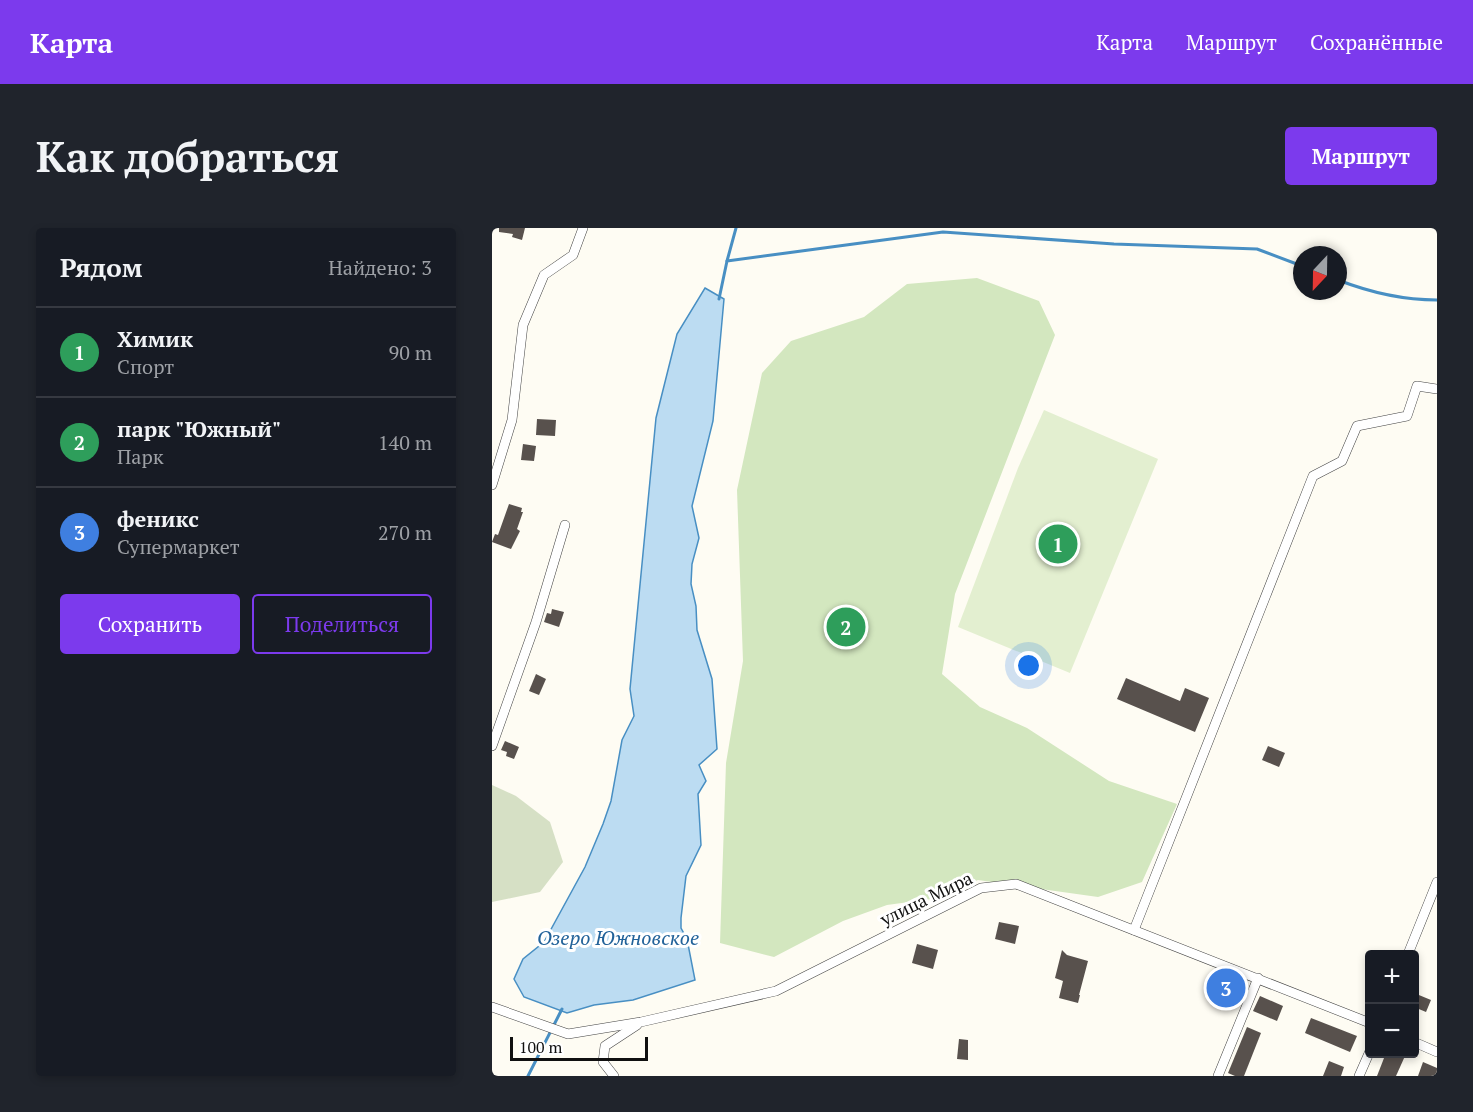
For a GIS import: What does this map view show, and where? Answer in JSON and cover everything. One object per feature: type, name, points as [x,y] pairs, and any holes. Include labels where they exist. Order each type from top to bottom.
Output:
[{"type":"street","points":[[492,485],[512,420],[523,325],[544,275],[573,255],[583,228]]},
{"type":"street","points":[[1134,930],[1312,476],[1342,461],[1357,426],[1407,416],[1417,386],[1437,389]]},
{"type":"street","points":[[492,746],[536,622],[565,525]]},
{"type":"street","points":[[1410,950],[1437,882]]},
{"type":"street","name":"улица Мира","points":[[492,1007],[568,1034],[641,1023],[776,991],[981,888],[1016,884],[1365,1021]]},
{"type":"street","points":[[1218,1076],[1257,978]]},
{"type":"street","points":[[614,1076],[603,1062],[605,1046],[641,1023]]},
{"type":"street","points":[[1419,1044],[1437,1052]]},
{"type":"street","points":[[1359,1076],[1367,1058]]},
{"type":"green space","points":[[977,278],[1039,301],[1055,335],[955,594],[942,674],[980,707],[1027,728],[1109,781],[1177,804],[1142,882],[1098,897],[978,880],[931,899],[887,905],[843,921],[774,957],[720,943],[726,763],[743,661],[737,490],[762,373],[791,341],[864,317],[907,284]]},
{"type":"green space","points":[[1044,410],[1158,459],[1070,673],[958,627],[1018,468]]},
{"type":"green space","points":[[492,785],[516,796],[550,822],[563,862],[540,892],[492,902]]},
{"type":"water","name":"Озеро Южновское","points":[[705,288],[724,299],[713,421],[692,506],[699,538],[692,564],[691,584],[696,606],[697,630],[712,679],[717,749],[699,765],[706,781],[698,794],[701,845],[686,876],[681,918],[681,928],[687,939],[695,980],[633,1000],[594,1005],[567,1013],[524,997],[514,979],[523,959],[544,942],[585,867],[611,801],[622,740],[634,716],[630,689],[656,418],[677,334]]},
{"type":"building","points":[[499,228],[525,228],[522,240],[512,237],[513,234],[499,232]]},
{"type":"building","points":[[537,419],[556,420],[555,436],[536,435]]},
{"type":"building","points":[[523,444],[536,446],[534,461],[521,460]]},
{"type":"building","points":[[509,504],[522,508],[521,512],[523,512],[517,529],[520,531],[511,549],[492,542],[495,534],[498,535]]},
{"type":"building","points":[[552,609],[564,612],[559,627],[544,622],[547,613],[551,614]]},
{"type":"building","points":[[536,674],[546,679],[539,695],[529,691]]},
{"type":"building","points":[[1126,678],[1180,701],[1185,688],[1209,698],[1195,732],[1117,699]]},
{"type":"building","points":[[505,741],[519,747],[514,759],[506,756],[507,752],[501,750]]},
{"type":"building","points":[[1268,746],[1285,753],[1279,767],[1262,760]]},
{"type":"building","points":[[999,922],[1019,926],[1015,944],[995,939]]},
{"type":"building","points":[[917,944],[938,950],[933,969],[912,963]]},
{"type":"building","points":[[1062,950],[1067,955],[1088,961],[1078,1003],[1059,998],[1063,981],[1055,978]]},
{"type":"building","points":[[1217,978],[1241,988],[1235,1004],[1210,994]]},
{"type":"building","points":[[1419,995],[1431,1000],[1426,1012],[1419,1009]]},
{"type":"building","points":[[1260,996],[1283,1006],[1277,1021],[1253,1011]]},
{"type":"building","points":[[1311,1018],[1357,1036],[1350,1052],[1305,1033]]},
{"type":"building","points":[[1247,1027],[1261,1033],[1244,1076],[1235,1076],[1228,1073]]},
{"type":"building","points":[[959,1039],[968,1040],[968,1060],[957,1059]]},
{"type":"building","points":[[1384,1058],[1404,1058],[1396,1076],[1377,1076]]},
{"type":"building","points":[[1329,1061],[1344,1067],[1341,1076],[1323,1076]]},
{"type":"building","points":[[1423,1062],[1437,1068],[1437,1076],[1418,1076]]},
{"type":"waterway","points":[[727,261],[736,228]]},
{"type":"waterway","points":[[719,299],[727,261],[943,232],[1114,244],[1257,249],[1293,263]]},
{"type":"waterway","points":[[1347,283],[1412,299],[1437,300]]},
{"type":"waterway","points":[[528,1076],[562,1009]]},
{"type":"place","name":"Химик","points":[[1058,544]]},
{"type":"place","name":"парк \"Южный\"","points":[[846,627]]},
{"type":"place","name":"феникс","points":[[1226,988]]}]
